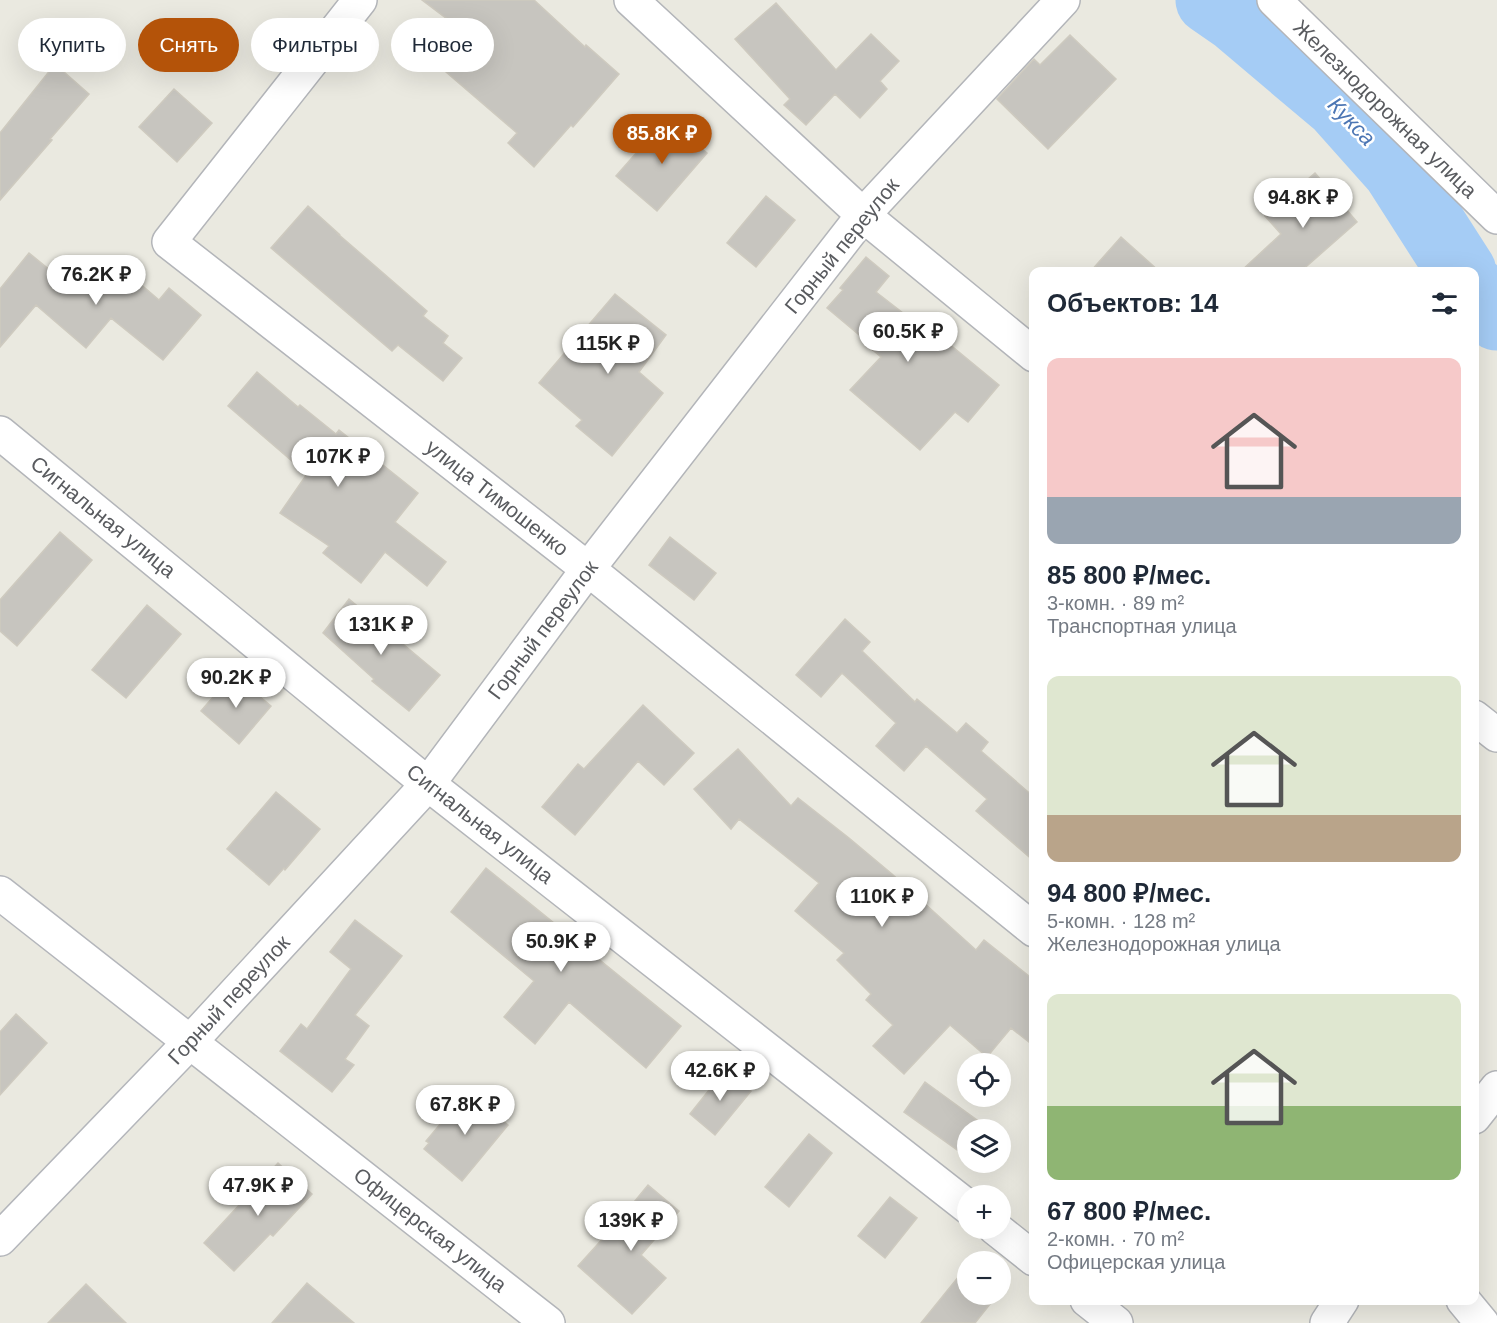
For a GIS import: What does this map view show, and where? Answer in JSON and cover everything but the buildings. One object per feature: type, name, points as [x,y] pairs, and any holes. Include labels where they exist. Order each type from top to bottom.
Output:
[{"type":"street","name":"улица Тимошенко","points":[[360,0],[170,242],[588,569],[1029,926]]},
{"type":"street","points":[[631,0],[863,215],[1029,351]]},
{"type":"street","name":"Горный переулок","points":[[0,1239],[190,1042],[428,784],[588,569],[863,215],[1063,0]]},
{"type":"street","name":"Железнодорожная улица","points":[[1274,0],[1497,217]]},
{"type":"street","name":"Сигнальная улица","points":[[0,433],[428,784],[957,1198]]},
{"type":"street","points":[[1479,721],[1497,735]]},
{"type":"street","name":"Офицерская улица","points":[[0,892],[548,1323]]},
{"type":"street","points":[[1479,1111],[1497,1088]]},
{"type":"street","points":[[1009,1239],[1029,1254]]},
{"type":"street","points":[[1093,1305],[1116,1323]]},
{"type":"street","points":[[1327,1323],[1339,1305]]},
{"type":"street","points":[[1466,1305],[1482,1323]]},
{"type":"waterway","name":"Кукса","points":[[1210,0],[1236,18],[1339,105],[1396,169],[1459,267]]},
{"type":"waterway","name":"Кукса","points":[[1479,299],[1497,316]]}]
